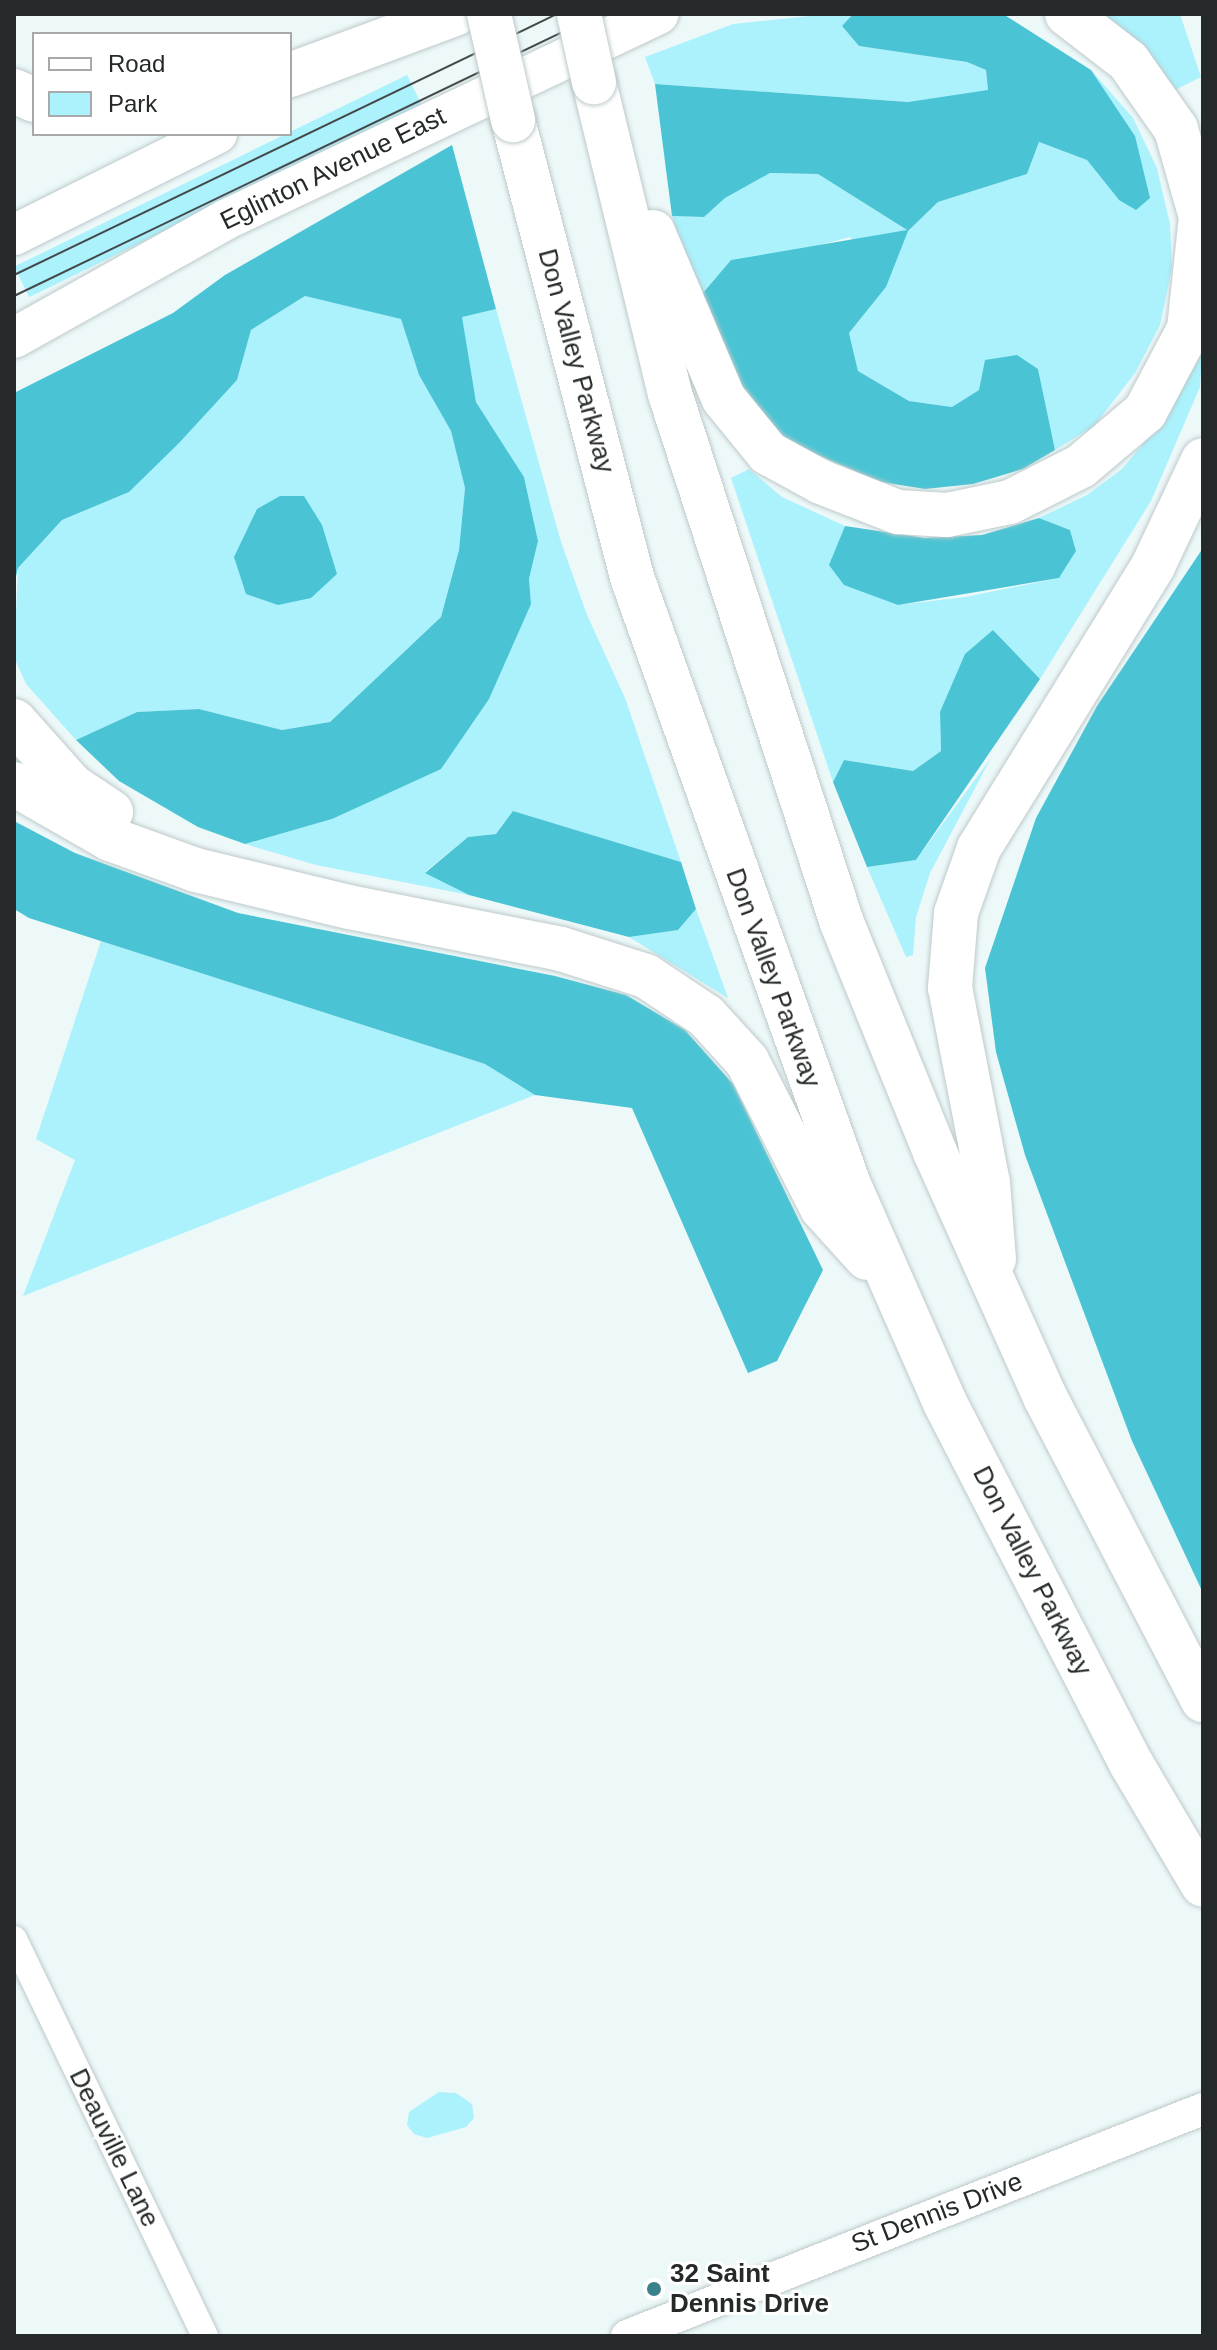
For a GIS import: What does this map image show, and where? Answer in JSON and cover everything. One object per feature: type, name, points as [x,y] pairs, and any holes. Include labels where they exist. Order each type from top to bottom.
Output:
[{"type":"highway","points":[[292,74],[455,14]]},
{"type":"highway","name":"Don Valley Parkway","points":[[489,14],[513,120],[633,580],[849,1185],[945,1403],[1117,1737],[1203,1885]]},
{"type":"highway","points":[[579,14],[670,394],[754,664],[842,923],[1045,1397],[1203,1700]]},
{"type":"highway","points":[[594,82],[724,399],[768,453],[821,482],[898,512],[947,515],[1010,502],[1081,466],[1145,412],[1189,329],[1201,217],[1176,129],[1128,61],[1067,14]]},
{"type":"highway","points":[[997,1289],[988,1183],[950,988],[956,913],[979,848],[1146,579],[1203,460]]},
{"type":"highway","points":[[14,721],[72,786],[196,870]]},
{"type":"highway","points":[[14,784],[110,839],[196,870],[349,907],[561,949],[646,976],[706,1016],[747,1061],[822,1208],[896,1291]]},
{"type":"main road","points":[[292,97],[482,14]]},
{"type":"main road","name":"Eglinton Avenue East","points":[[14,338],[225,220],[658,14]]},
{"type":"main road","points":[[14,235],[213,136]]},
{"type":"street","name":"Deauville Lane","points":[[17,1954],[205,2336]]},
{"type":"street","name":"St Dennis Drive","points":[[627,2336],[1203,2109]]},
{"type":"green space","points":[[853,14],[842,26],[859,46],[967,62],[986,70],[988,91],[908,102],[655,84],[645,57],[733,24]]},
{"type":"green space","points":[[1096,14],[1180,14],[1201,77],[1171,92]]},
{"type":"green space","points":[[1091,70],[1133,118],[1157,168],[1170,224],[1172,268],[1160,325],[1135,373],[1094,426],[1055,450],[1038,369],[979,390],[953,407],[909,401],[858,371],[849,333],[886,287],[850,237],[787,254],[731,260],[697,300],[672,216],[704,217],[724,198],[770,173],[818,174],[908,231],[938,202],[1027,174],[1039,142],[1087,160],[1119,200],[1135,136]]},
{"type":"green space","points":[[407,75],[422,106],[29,297],[14,267],[282,136],[292,136],[292,131]]},
{"type":"green space","points":[[305,296],[401,318],[419,375],[451,431],[465,488],[459,550],[441,617],[330,722],[282,730],[199,709],[137,712],[76,740],[26,684],[14,657],[18,568],[62,520],[129,492],[237,380],[251,330]]},
{"type":"green space","points":[[496,309],[561,542],[587,615],[625,698],[681,862],[513,811],[496,834],[468,837],[425,872],[469,895],[316,865],[245,844],[332,819],[531,604],[529,579],[538,541],[524,477],[476,402],[461,316]]},
{"type":"green space","points":[[1203,333],[1200,387],[1151,501],[1040,679],[993,630],[940,712],[941,751],[913,771],[844,760],[833,782],[731,478],[749,469],[782,497],[845,526],[830,565],[898,605],[965,597],[1059,578],[1076,551],[1070,530],[1039,518],[1087,495],[1122,469],[1159,425]]},
{"type":"green space","points":[[991,758],[930,873],[916,917],[913,955],[906,957],[867,867],[916,860]]},
{"type":"green space","points":[[696,909],[728,998],[629,937],[678,930]]},
{"type":"green space","points":[[101,941],[485,1064],[535,1095],[23,1296],[75,1160],[36,1139]]},
{"type":"green space","points":[[439,2092],[456,2093],[472,2104],[474,2118],[466,2127],[427,2138],[414,2134],[407,2125],[409,2112]]},
{"type":"shaded area","points":[[853,14],[1003,14],[1091,70],[1135,136],[1150,198],[1136,210],[1119,200],[1087,160],[1039,142],[1027,174],[938,202],[908,231],[886,287],[849,333],[858,371],[909,401],[952,407],[979,390],[985,360],[1017,355],[1038,369],[1055,450],[1023,469],[973,484],[925,489],[881,482],[792,444],[750,408],[697,300],[731,260],[907,230],[818,174],[770,173],[725,198],[704,217],[672,216],[655,84],[908,102],[988,90],[986,70],[967,62],[859,46],[842,26]]},
{"type":"shaded area","points":[[452,145],[496,309],[462,317],[476,402],[524,477],[538,541],[529,579],[531,604],[489,699],[441,769],[332,819],[245,844],[198,827],[119,781],[76,740],[137,712],[199,709],[282,730],[330,722],[441,617],[459,550],[465,488],[451,431],[419,375],[401,319],[305,296],[251,330],[237,380],[179,443],[129,492],[62,520],[18,568],[14,585],[14,393],[173,313],[225,275]]},
{"type":"shaded area","points":[[280,496],[304,496],[322,525],[337,574],[311,598],[278,605],[246,594],[234,557],[257,509]]},
{"type":"shaded area","points":[[1039,518],[1070,530],[1076,551],[1059,578],[898,605],[844,585],[829,565],[845,526],[925,538],[982,535]]},
{"type":"shaded area","points":[[1203,548],[1203,1593],[1132,1441],[1025,1155],[996,1052],[985,968],[1036,818],[1097,706]]},
{"type":"shaded area","points":[[993,630],[1040,679],[916,860],[867,867],[833,782],[844,760],[913,771],[941,751],[940,712],[965,654]]},
{"type":"shaded area","points":[[513,811],[681,862],[696,909],[678,930],[629,937],[469,895],[425,873],[468,837],[496,834]]},
{"type":"shaded area","points":[[14,821],[75,853],[238,913],[555,976],[626,995],[685,1030],[733,1084],[823,1270],[777,1361],[748,1373],[632,1108],[535,1095],[485,1064],[29,918],[14,909]]},
{"type":"tram line","points":[[14,275],[557,14]]},
{"type":"tram line","points":[[14,296],[600,14]]},
{"type":"place","name":"32 Saint Dennis Drive","points":[[654,2289]]}]
